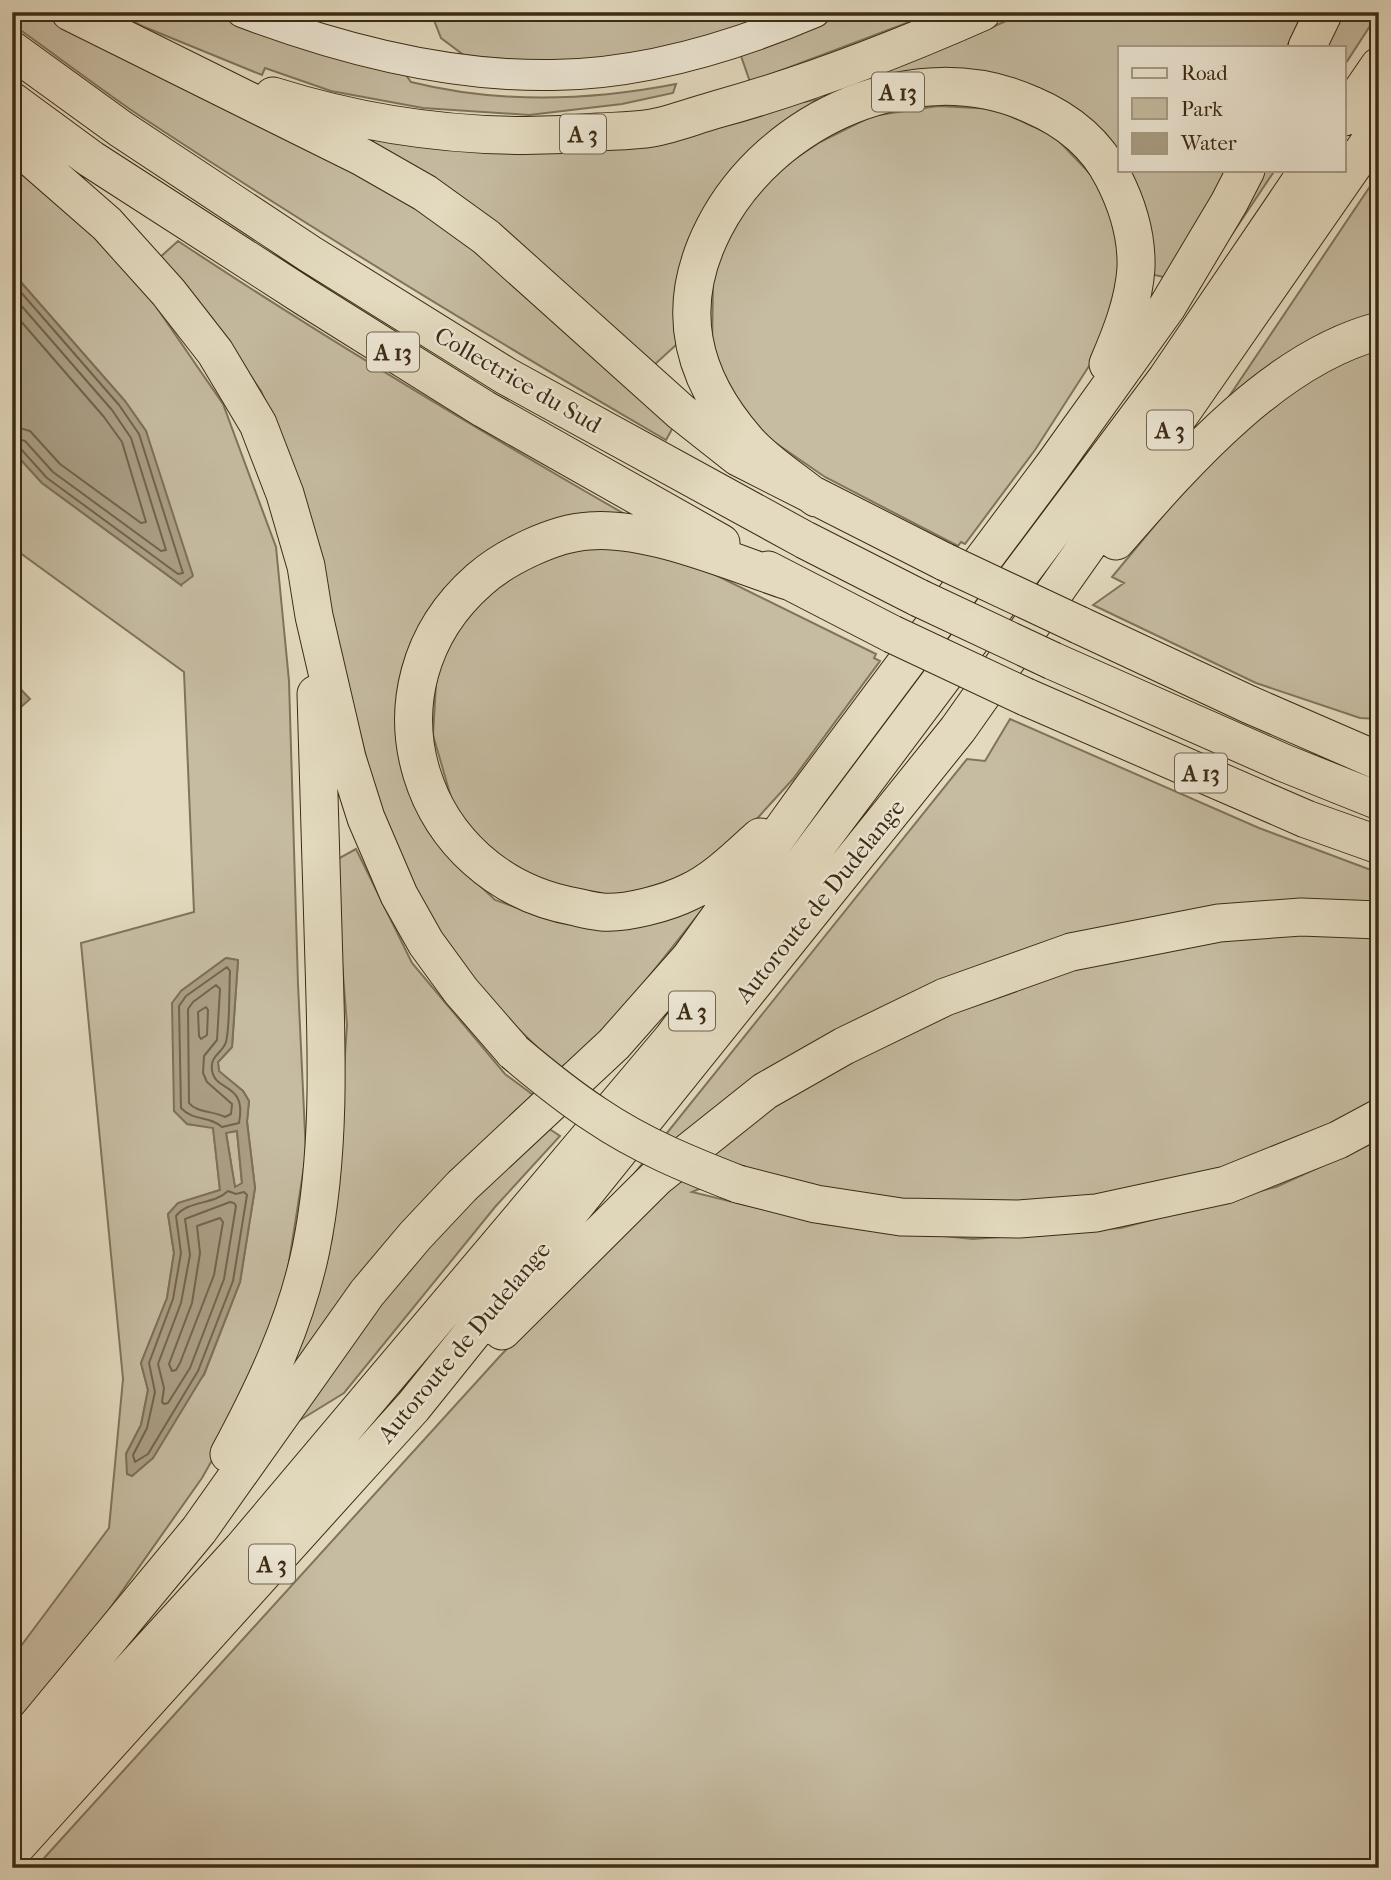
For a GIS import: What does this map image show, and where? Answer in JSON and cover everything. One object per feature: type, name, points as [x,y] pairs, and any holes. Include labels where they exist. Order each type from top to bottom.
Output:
[{"type":"highway","name":"A 3","points":[[70,12],[172,64],[280,98],[356,117],[423,129],[481,136],[544,137],[652,128],[783,91],[924,38],[982,12]]},
{"type":"highway","points":[[1307,46],[1324,12]]},
{"type":"highway","name":"Collectrice du Sud","points":[[12,50],[166,159],[310,254],[506,376],[804,540],[1053,661],[1284,763],[1379,801]]},
{"type":"highway","name":"A 13","points":[[172,64],[362,157],[425,193],[486,237],[681,412],[738,457],[945,562],[1248,704],[1379,761]]},
{"type":"highway","points":[[1346,114],[1379,65]]},
{"type":"highway","name":"A 13","points":[[816,498],[749,443],[718,403],[699,365],[692,329],[692,291],[703,250],[725,206],[753,169],[788,139],[834,111],[877,95],[930,87],[986,91],[1017,98],[1057,116],[1085,138],[1106,163],[1125,200],[1135,241],[1136,270],[1125,322],[1108,365],[1053,466]]},
{"type":"highway","name":"Collectrice du Sud","points":[[12,101],[91,159],[304,297],[451,388],[788,581],[1026,697],[1306,819],[1379,845]]},
{"type":"highway","name":"Autoroute de Dudelange","points":[[12,1851],[413,1407],[958,729],[1379,128]]},
{"type":"highway","name":"A 3","points":[[12,141],[107,223],[169,293],[215,352],[258,424],[285,494],[306,566],[314,616],[347,758],[366,818],[399,895],[426,943],[461,991],[514,1052],[596,1116],[659,1152],[738,1184],[816,1204],[901,1217],[1019,1219],[1096,1213],[1226,1185],[1328,1144],[1379,1118]]},
{"type":"highway","name":"A 3","points":[[12,1756],[199,1530],[367,1293],[415,1236],[462,1186],[614,1044],[690,958],[1167,307],[1245,172]]},
{"type":"highway","name":"Autoroute de Dudelange","points":[[12,1801],[242,1549],[672,1039],[1167,378],[1307,172]]},
{"type":"highway","name":"A 3","points":[[958,729],[1168,482],[1217,433],[1291,372],[1325,351],[1379,331]]},
{"type":"highway","name":"A 3","points":[[788,581],[644,534],[588,530],[542,542],[494,566],[461,595],[436,633],[420,673],[413,711],[415,751],[428,796],[447,828],[478,863],[508,884],[552,903],[603,912],[645,907],[690,892],[755,841],[810,791]]},
{"type":"highway","name":"A 3","points":[[126,1616],[211,1486],[258,1399],[289,1329],[311,1250],[324,1164],[326,1023],[314,616]]},
{"type":"highway","points":[[1248,704],[1362,734],[1379,735]]},
{"type":"highway","name":"A 3","points":[[413,1407],[490,1342],[657,1177],[765,1091],[844,1045],[945,997],[1071,953],[1219,923],[1301,917],[1379,920]]},
{"type":"main road","points":[[242,12],[303,34],[407,61],[509,74],[554,75],[616,70],[705,52],[815,12]]},
{"type":"green space","points":[[12,12],[43,12],[378,176],[484,247],[676,422],[666,440],[399,281],[137,114],[12,24]]},
{"type":"green space","points":[[114,12],[205,12],[278,39],[406,75],[411,82],[477,94],[577,97],[676,84],[673,93],[622,104],[529,115],[423,108],[331,91],[265,68],[262,75]]},
{"type":"green space","points":[[444,12],[785,12],[699,42],[616,58],[554,63],[465,56],[441,38],[432,15],[443,17]]},
{"type":"green space","points":[[844,12],[936,12],[750,82],[740,53]]},
{"type":"green space","points":[[1027,12],[1303,12],[1287,46],[1118,46],[1118,164],[962,76],[864,78]]},
{"type":"green space","points":[[1339,12],[1379,12],[1346,63],[1346,46],[1324,46]]},
{"type":"green space","points":[[831,97],[721,194],[687,335],[653,366],[363,141],[366,127],[787,105]]},
{"type":"green space","points":[[938,106],[995,109],[1054,136],[1100,184],[1123,239],[1109,335],[1035,450],[965,544],[961,542],[958,546],[825,477],[758,431],[728,395],[712,352],[713,277],[736,219],[778,170],[820,142],[872,116]]},
{"type":"green space","points":[[12,156],[137,279],[223,404],[276,547],[289,681],[306,1154],[283,1300],[249,1395],[202,1478],[108,1611],[12,1733],[12,1658],[109,1528],[123,1379],[81,943],[194,912],[184,672],[12,547],[12,450],[42,483],[181,585],[146,431],[125,401],[12,272]],"holes":[[[226,958],[238,960],[232,1047],[218,1062],[219,1072],[243,1091],[249,1101],[247,1121],[255,1188],[240,1282],[204,1375],[126,1454],[141,1425],[148,1390],[141,1363],[167,1298],[174,1253],[168,1214],[178,1203],[220,1190],[213,1127],[187,1124],[181,991]]]},
{"type":"green space","points":[[1122,172],[1274,172],[1198,285],[1146,273]]},
{"type":"green space","points":[[1379,173],[1379,320],[1222,407]]},
{"type":"green space","points":[[178,241],[404,384],[635,520],[441,607],[414,797],[444,852],[495,900],[547,918],[620,925],[698,900],[705,906],[604,1033],[568,1073],[547,1057],[483,994],[430,918],[383,824],[300,483],[261,391],[204,309],[157,260]]},
{"type":"green space","points":[[1379,347],[1379,719],[1360,718],[1256,683],[1093,605],[1124,583],[1112,577],[1185,489],[1229,443],[1310,378]]},
{"type":"green space","points":[[619,545],[671,553],[876,654],[874,658],[880,661],[793,779],[713,867],[625,895],[582,894],[536,880],[495,855],[455,811],[433,735],[437,667],[462,621],[507,572],[558,550]]},
{"type":"green space","points":[[1010,719],[1259,828],[1379,873],[1379,910],[978,971],[618,1194],[967,759],[985,761]]},
{"type":"green space","points":[[356,849],[412,963],[505,1074],[540,1100],[294,1373],[285,1370],[332,1239],[347,1025],[334,861]]},
{"type":"green space","points":[[1379,934],[1379,1100],[1326,1131],[1232,1166],[1082,1199],[947,1205],[843,1194],[740,1171],[692,1192],[824,1224],[973,1239],[1121,1228],[1276,1187],[1379,1140],[1379,1868],[35,1868],[501,1355],[638,1214],[790,1093],[997,989],[1141,950],[1273,935]]},
{"type":"green space","points":[[548,1128],[560,1136],[495,1207],[344,1393],[292,1425],[379,1303],[463,1206]]},
{"type":"green space","points":[[237,1131],[242,1184],[235,1188],[226,1132]]},
{"type":"water","points":[[12,272],[125,401],[146,431],[193,576],[181,585],[42,483],[12,450]]},
{"type":"water","points":[[12,680],[30,699],[12,715]]},
{"type":"water","points":[[226,958],[238,960],[232,1047],[218,1062],[219,1071],[243,1091],[249,1101],[247,1122],[255,1188],[240,1282],[204,1374],[153,1458],[132,1476],[127,1474],[126,1454],[141,1425],[148,1390],[141,1363],[167,1298],[174,1253],[168,1214],[178,1203],[220,1190],[213,1128],[187,1124],[174,1111],[172,1003],[181,991]],"holes":[[[237,1131],[242,1183],[235,1187],[226,1133]]]}]
